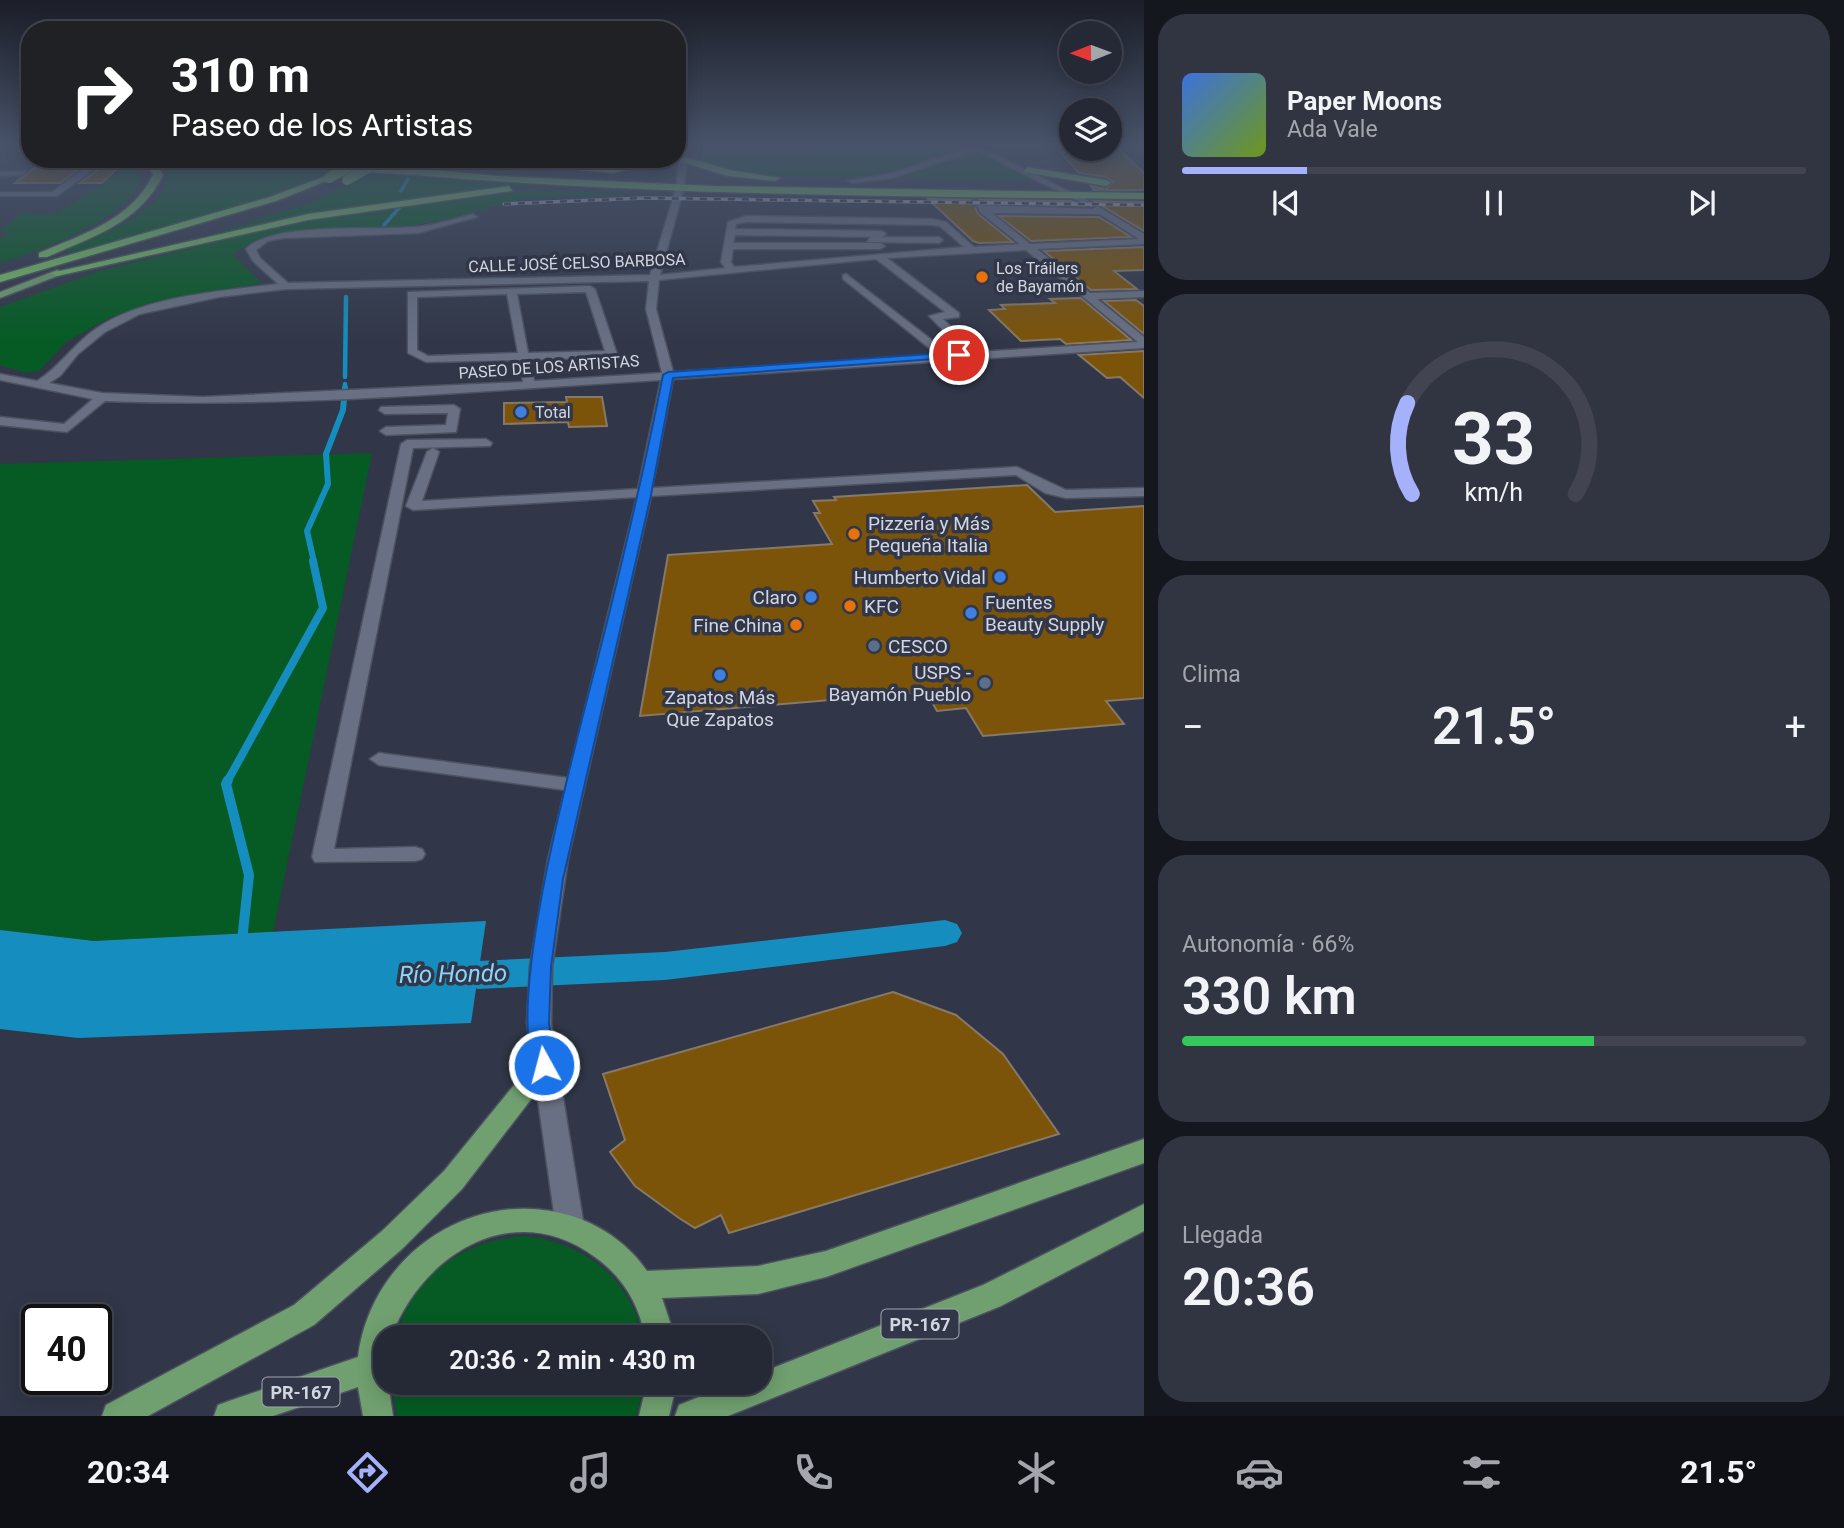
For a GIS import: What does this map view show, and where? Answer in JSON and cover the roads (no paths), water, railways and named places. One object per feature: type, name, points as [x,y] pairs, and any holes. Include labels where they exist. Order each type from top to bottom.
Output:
[{"type":"highway","points":[[0,274],[103,228],[128,212]]},
{"type":"highway","points":[[0,282],[228,212]]},
{"type":"highway","points":[[57,272],[260,212]]},
{"type":"highway","points":[[57,272],[341,212]]},
{"type":"highway","points":[[0,268],[30,261]]},
{"type":"main road","points":[[0,295],[57,272]]},
{"type":"main road","points":[[117,1416],[304,1315],[391,1240],[453,1180],[544,1065]]},
{"type":"main road","points":[[640,1285],[758,1280],[827,1264],[1144,1151]]},
{"type":"main road","name":"PR-167","points":[[690,1416],[991,1296],[1144,1217]]},
{"type":"main road","points":[[377,1416],[372,1367],[376,1337],[401,1283],[442,1244],[466,1230],[492,1222],[545,1220],[570,1227],[610,1249],[640,1285],[656,1325]]},
{"type":"main road","name":"PR-167","points":[[229,1416],[372,1367]]},
{"type":"main road","points":[[654,1416],[659,1395]]},
{"type":"street","points":[[570,1227],[539,1023],[541,967],[554,879],[644,495],[668,375],[650,309],[654,278],[672,212]]},
{"type":"street","points":[[986,212],[1144,343]]},
{"type":"street","points":[[1103,212],[1144,239]]},
{"type":"street","points":[[286,286],[257,259],[251,249],[265,239],[418,230],[473,217]]},
{"type":"street","points":[[730,235],[843,248],[955,235]]},
{"type":"street","points":[[730,235],[955,235],[971,249]]},
{"type":"street","points":[[730,235],[726,262],[732,271]]},
{"type":"street","name":"CALLE JOSÉ CELSO BARBOSA","points":[[38,386],[56,374],[74,352],[101,330],[137,312],[219,294],[286,286],[412,288],[654,278],[971,249],[1144,239]]},
{"type":"street","points":[[879,257],[955,315],[934,316],[973,354]]},
{"type":"street","points":[[845,277],[945,355]]},
{"type":"street","points":[[412,288],[511,291],[590,289],[611,355],[426,359],[412,351],[412,288]]},
{"type":"street","points":[[511,291],[529,384]]},
{"type":"street","points":[[1087,296],[1144,294]]},
{"type":"street","name":"PASEO DE LOS ARTISTAS","points":[[0,377],[102,397],[190,401],[293,398],[1144,343]]},
{"type":"street","points":[[0,421],[67,428],[102,397]]},
{"type":"street","points":[[386,410],[454,409],[444,441],[413,506],[644,495],[1017,471],[1031,475],[1052,491],[1074,495],[1144,492]]},
{"type":"street","points":[[386,431],[444,441],[486,443]]},
{"type":"street","points":[[415,854],[322,857],[407,444],[444,441]]},
{"type":"street","points":[[379,759],[577,785]]},
{"type":"water","points":[[486,921],[471,1023],[78,1038],[0,1029],[0,930],[94,941]]},
{"type":"waterway","points":[[384,225],[395,212]]},
{"type":"waterway","points":[[345,377],[346,297]]},
{"type":"waterway","points":[[314,562],[307,531],[328,484],[326,454],[343,410],[345,388]]},
{"type":"waterway","points":[[227,782],[323,608],[313,561]]},
{"type":"waterway","points":[[227,782],[249,875],[242,941]]},
{"type":"waterway","name":"Río Hondo","points":[[478,975],[665,966],[945,933]]},
{"type":"place","name":"Los Tráilers de Bayamón","points":[[982,277]]},
{"type":"place","name":"Total","points":[[521,412]]},
{"type":"place","name":"Pizzería y Más Pequeña Italia","points":[[854,534]]},
{"type":"place","name":"Humberto Vidal","points":[[1000,577]]},
{"type":"place","name":"Claro","points":[[811,597]]},
{"type":"place","name":"KFC","points":[[850,606]]},
{"type":"place","name":"Fuentes Beauty Supply","points":[[971,613]]},
{"type":"place","name":"Fine China","points":[[796,625]]},
{"type":"place","name":"CESCO","points":[[874,646]]},
{"type":"place","name":"Zapatos Más Que Zapatos","points":[[720,675]]},
{"type":"place","name":"USPS - Bayamón Pueblo","points":[[985,683]]}]
